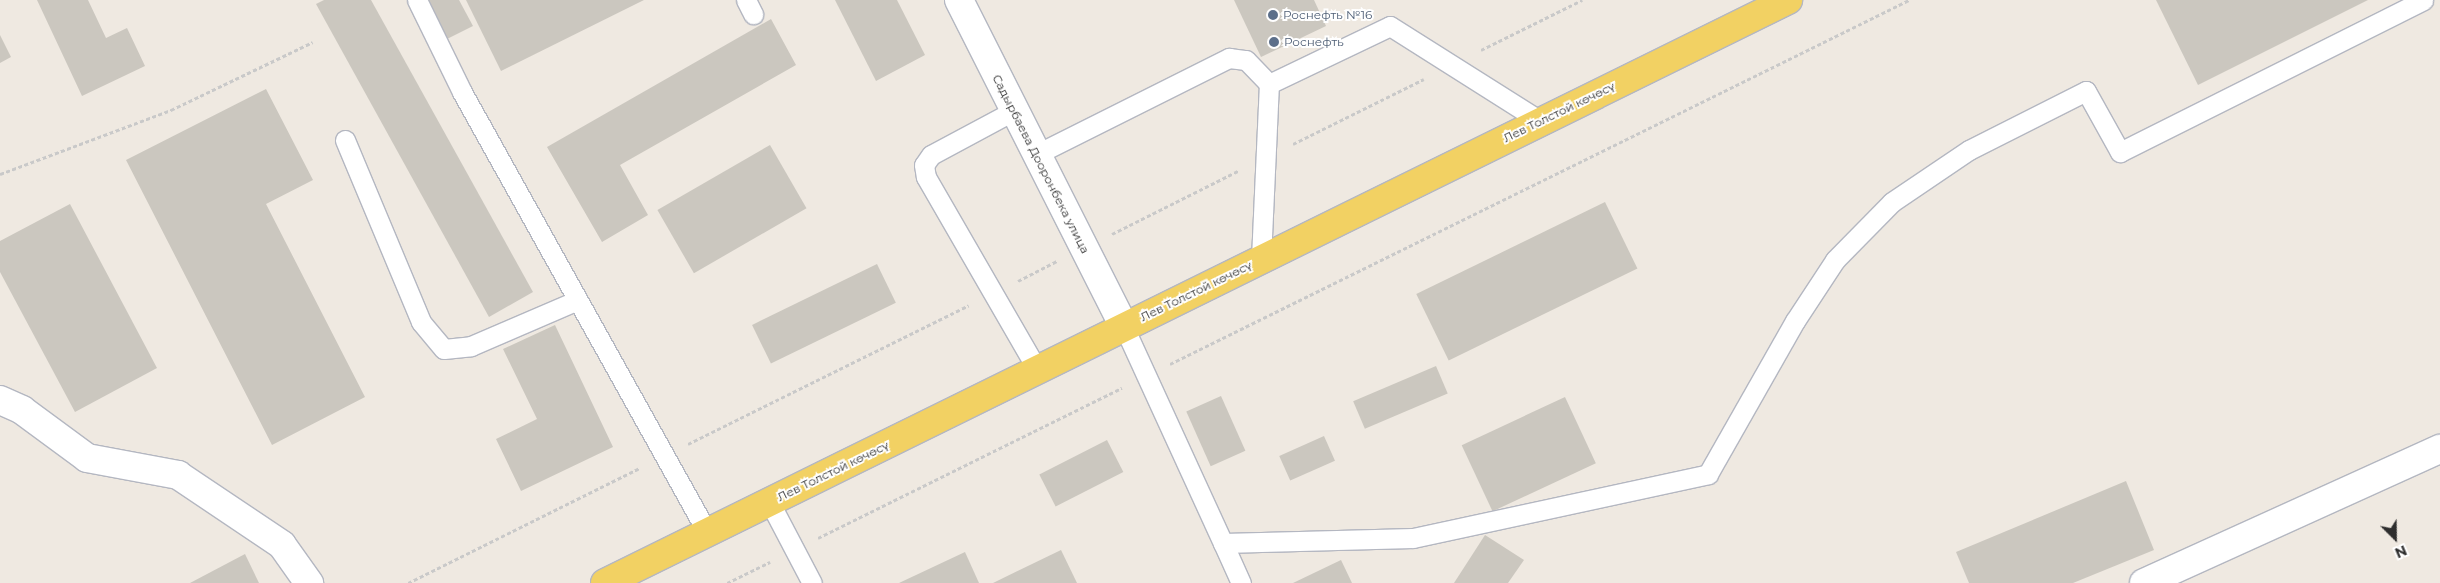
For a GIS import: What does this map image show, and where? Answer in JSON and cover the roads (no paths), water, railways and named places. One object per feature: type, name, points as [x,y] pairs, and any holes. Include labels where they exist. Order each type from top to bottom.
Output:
[{"type":"main road","name":"Лев Толстой көчөсү","points":[[605,583],[1788,0]]},
{"type":"street","name":"Садырбаева Дооронбека улица","points":[[959,0],[1124,327]]},
{"type":"street","points":[[0,400],[22,410],[87,458],[178,475],[282,545],[309,583]]},
{"type":"street","points":[[2144,583],[2440,449]]},
{"type":"lane","points":[[416,0],[462,92],[707,532]]},
{"type":"lane","points":[[1223,543],[1413,538],[1708,474],[1795,321],[1835,260],[1899,197],[1969,150],[2086,91],[2120,152],[2423,0]]},
{"type":"lane","points":[[1269,84],[1390,26],[1540,121]]},
{"type":"lane","points":[[1037,154],[1229,58],[1246,60],[1269,84],[1261,259]]},
{"type":"lane","points":[[1015,110],[932,155],[924,165],[926,177],[1037,369]]},
{"type":"lane","points":[[345,140],[421,322],[444,349],[471,346],[578,300]]},
{"type":"lane","points":[[1124,327],[1148,375],[1241,583]]},
{"type":"lane","points":[[770,502],[812,583]]},
{"type":"place","name":"Роснефть №16","points":[[1273,15]]},
{"type":"place","name":"Роснефть","points":[[1274,42]]}]
